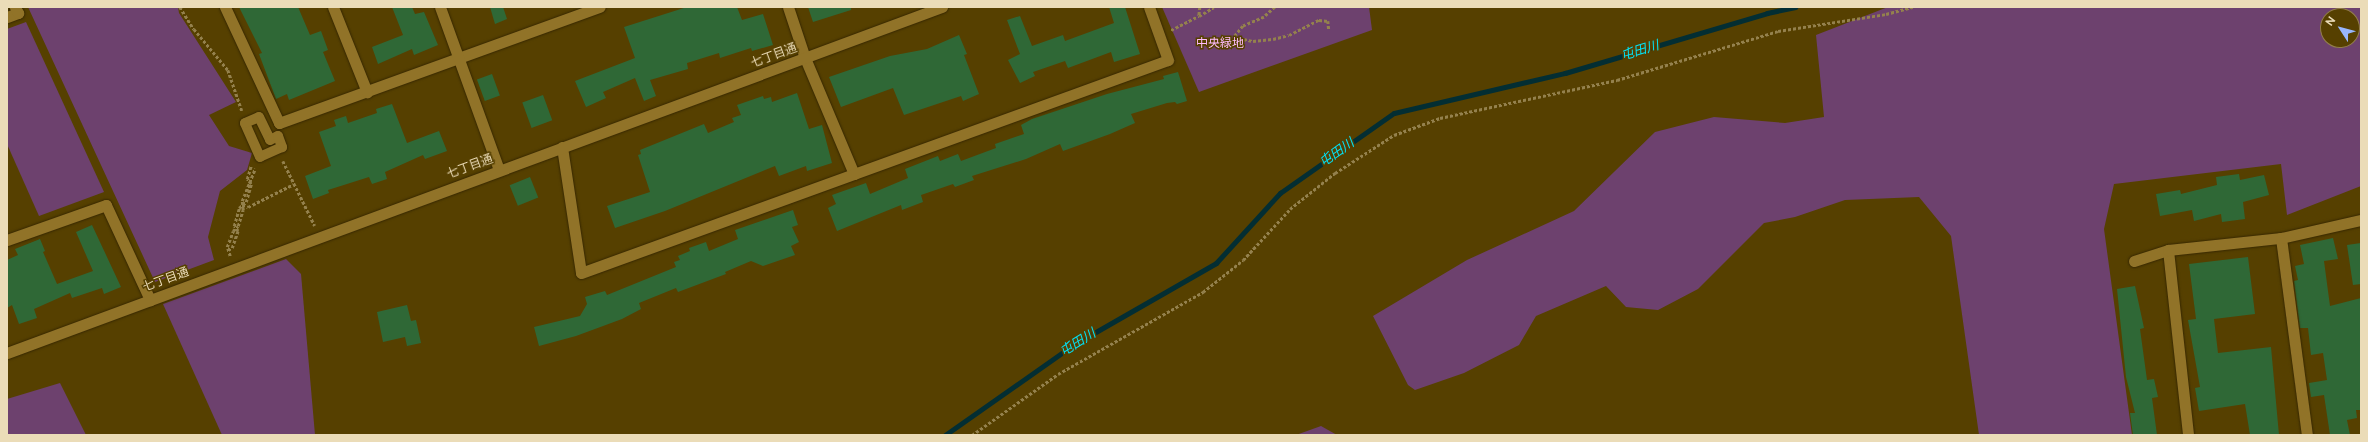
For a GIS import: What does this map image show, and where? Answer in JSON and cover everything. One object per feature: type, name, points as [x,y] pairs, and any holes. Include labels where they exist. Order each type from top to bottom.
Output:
[{"type":"street","points":[[7,17],[18,13],[15,7]]},
{"type":"street","points":[[225,7],[279,123],[600,7]]},
{"type":"street","points":[[333,7],[367,92]]},
{"type":"street","points":[[440,7],[499,170]]},
{"type":"street","points":[[788,7],[805,58],[854,174]]},
{"type":"street","name":"七丁目通","points":[[7,353],[942,7]]},
{"type":"street","points":[[562,147],[581,273],[1168,60],[1149,7]]},
{"type":"street","points":[[259,117],[270,140],[278,136],[282,147],[278,149],[260,157],[247,122],[259,117]]},
{"type":"street","points":[[7,240],[106,205],[150,300]]},
{"type":"street","points":[[2134,261],[2168,250],[2281,238],[2361,220]]},
{"type":"street","points":[[2281,238],[2307,435]]},
{"type":"street","points":[[2168,250],[2188,435]]},
{"type":"path","points":[[180,7],[194,29],[228,70],[235,94],[247,122]]},
{"type":"path","points":[[1199,16],[1198,10],[1200,7]]},
{"type":"path","points":[[1169,31],[1214,7]]},
{"type":"path","points":[[1275,7],[1264,17],[1243,26],[1234,37],[1253,41],[1273,39],[1290,35],[1319,20],[1328,21],[1329,30]]},
{"type":"path","points":[[972,435],[1058,374],[1203,292],[1243,260],[1290,209],[1335,173],[1394,135],[1440,118],[1616,80],[1778,31],[1886,14],[1912,7]]},
{"type":"path","points":[[278,149],[314,226]]},
{"type":"path","points":[[230,258],[228,250],[243,210],[242,205],[249,181],[247,179],[258,152]]},
{"type":"path","points":[[249,181],[252,178]]},
{"type":"path","points":[[242,205],[248,208],[294,184]]},
{"type":"green space","points":[[28,7],[178,7],[179,13],[236,102],[209,115],[229,146],[252,153],[247,170],[220,191],[208,237],[214,260],[155,282]]},
{"type":"green space","name":"中央緑地","points":[[1162,7],[1369,7],[1372,30],[1199,92]]},
{"type":"green space","points":[[1888,7],[2361,7],[2361,186],[2287,215],[2281,164],[2114,184],[2104,229],[2132,435],[1979,435],[1951,236],[1919,197],[1845,200],[1795,217],[1764,223],[1698,289],[1658,310],[1626,307],[1606,286],[1536,316],[1519,345],[1464,373],[1415,390],[1408,385],[1373,316],[1467,260],[1574,211],[1655,132],[1714,117],[1785,123],[1824,117],[1816,35]]},
{"type":"green space","points":[[26,22],[104,192],[39,216],[7,144],[7,29]]},
{"type":"green space","points":[[286,259],[301,274],[315,435],[222,435],[163,304]]},
{"type":"green space","points":[[60,383],[86,435],[7,435],[7,399]]},
{"type":"green space","points":[[1321,426],[1337,435],[1296,435]]},
{"type":"building","points":[[239,7],[298,7],[310,35],[321,31],[328,50],[323,52],[335,81],[289,100],[287,94],[276,99],[259,54],[262,53]]},
{"type":"building","points":[[392,7],[412,7],[415,14],[424,12],[438,45],[414,55],[412,49],[378,64],[372,47],[403,35]]},
{"type":"building","points":[[490,7],[503,7],[507,19],[495,24]]},
{"type":"building","points":[[687,7],[737,7],[742,20],[763,14],[773,45],[752,51],[751,48],[720,58],[719,53],[687,63],[688,69],[650,80],[656,96],[644,101],[635,78],[603,92],[606,98],[586,107],[575,81],[635,58],[624,27]]},
{"type":"building","points":[[808,7],[851,7],[851,10],[813,22]]},
{"type":"building","points":[[1109,7],[1125,7],[1140,54],[1114,62],[1111,52],[1068,68],[1065,61],[1033,72],[1035,76],[1020,83],[1008,60],[1020,54],[1007,20],[1020,16],[1032,46],[1063,35],[1065,41],[1114,23]]},
{"type":"building","points":[[959,35],[967,54],[964,55],[979,94],[963,101],[961,96],[904,115],[893,88],[841,107],[829,77],[890,56],[927,49]]},
{"type":"building","points":[[1178,72],[1187,101],[1177,104],[1175,102],[1167,103],[1131,114],[1135,123],[1110,134],[1063,151],[1060,144],[1026,159],[972,176],[974,180],[955,187],[953,184],[921,195],[923,202],[902,210],[901,205],[837,231],[828,208],[836,204],[832,195],[866,183],[870,194],[908,178],[905,169],[938,156],[940,161],[958,154],[961,161],[996,148],[995,144],[1024,134],[1021,125],[1032,119],[1107,94],[1164,79],[1163,76]]},
{"type":"building","points":[[492,74],[500,96],[485,101],[477,79]]},
{"type":"building","points":[[797,93],[809,129],[822,125],[832,163],[807,171],[806,166],[779,176],[775,166],[665,211],[615,228],[607,206],[650,192],[638,155],[641,154],[640,150],[704,124],[708,133],[734,122],[732,118],[741,115],[737,105],[763,96],[764,99],[771,97],[772,102]]},
{"type":"building","points":[[543,95],[552,120],[532,128],[522,103]]},
{"type":"building","points":[[392,104],[407,143],[439,131],[447,151],[425,159],[423,155],[385,172],[387,179],[372,184],[369,177],[328,190],[329,193],[313,199],[305,176],[331,166],[319,132],[336,126],[334,120],[346,116],[348,123],[377,113],[376,109]]},
{"type":"building","points":[[2239,174],[2240,180],[2264,175],[2269,195],[2243,202],[2245,219],[2222,222],[2221,214],[2194,221],[2192,210],[2160,216],[2156,194],[2180,190],[2181,194],[2217,185],[2216,177]]},
{"type":"building","points":[[530,177],[538,197],[518,206],[510,185]]},
{"type":"building","points":[[793,210],[798,225],[792,227],[799,242],[791,246],[795,255],[763,266],[751,261],[725,272],[726,274],[678,292],[676,288],[639,303],[641,309],[622,319],[576,336],[539,346],[534,327],[580,316],[587,304],[585,297],[605,291],[607,295],[676,267],[674,262],[680,260],[678,256],[690,251],[689,248],[706,242],[709,251],[738,239],[735,230]]},
{"type":"building","points":[[92,225],[121,287],[104,294],[102,288],[72,298],[70,293],[34,309],[37,318],[19,324],[12,305],[7,308],[7,260],[18,255],[15,249],[40,239],[45,251],[43,252],[57,284],[93,271],[76,232]]},
{"type":"building","points":[[2333,238],[2338,259],[2324,261],[2330,306],[2361,298],[2361,410],[2356,410],[2357,418],[2347,420],[2350,435],[2330,435],[2324,395],[2311,397],[2309,383],[2327,380],[2323,353],[2311,355],[2308,328],[2300,328],[2294,281],[2298,280],[2295,266],[2304,264],[2300,245]]},
{"type":"building","points":[[2361,243],[2361,284],[2353,285],[2347,245]]},
{"type":"building","points":[[2248,257],[2255,314],[2214,319],[2218,353],[2271,347],[2279,435],[2250,435],[2245,404],[2199,411],[2195,388],[2200,387],[2188,320],[2196,319],[2189,264]]},
{"type":"building","points":[[2135,286],[2144,328],[2140,329],[2147,380],[2154,379],[2158,397],[2152,398],[2157,435],[2133,435],[2130,413],[2135,413],[2126,377],[2117,289]]},
{"type":"building","points":[[407,305],[411,321],[416,320],[421,343],[407,346],[405,337],[383,342],[377,312]]},
{"type":"waterway","name":"屯田川","points":[[945,435],[1073,345],[1216,263],[1280,193],[1394,113],[1565,73],[1767,13],[1795,7]]}]
